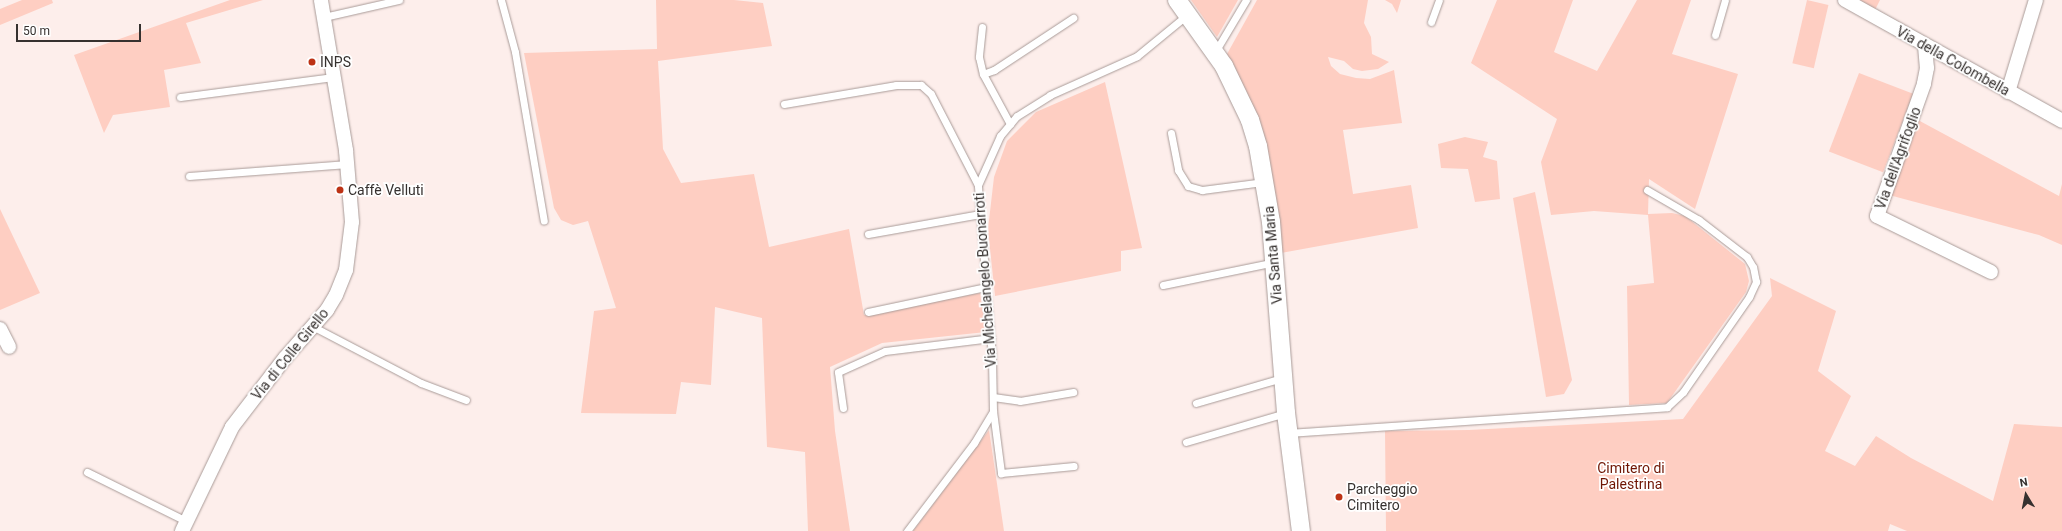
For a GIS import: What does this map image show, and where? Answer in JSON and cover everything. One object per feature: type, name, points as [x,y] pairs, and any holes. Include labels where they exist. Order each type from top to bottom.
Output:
[{"type":"street","name":"Via di Colle Girello","points":[[184,526],[232,427],[336,295],[348,261],[352,222],[348,164],[321,0]]},
{"type":"street","name":"Via Santa Maria","points":[[1177,0],[1215,52],[1227,72],[1253,128],[1265,182],[1275,262],[1286,413],[1301,531]]},
{"type":"street","name":"Via della Colombella","points":[[1845,0],[1925,46],[2062,121]]},
{"type":"street","points":[[2008,92],[2036,0]]},
{"type":"street","name":"Via dell'Agrifoglio","points":[[1925,46],[1927,68],[1924,84],[1876,216],[1991,272]]},
{"type":"street","points":[[0,329],[9,347]]},
{"type":"lane","points":[[324,17],[398,0]]},
{"type":"lane","points":[[501,0],[515,52],[544,221]]},
{"type":"lane","points":[[1215,52],[1246,0]]},
{"type":"lane","points":[[1431,22],[1439,0]]},
{"type":"lane","points":[[1715,35],[1725,0]]},
{"type":"lane","name":"Via Michelangelo Buonarroti","points":[[1074,466],[1002,473],[993,411],[991,338],[978,185],[1000,136],[1017,116],[1050,95],[1137,56],[1188,15]]},
{"type":"lane","points":[[983,74],[994,70],[1073,18]]},
{"type":"lane","points":[[982,27],[979,56],[983,74],[1010,124]]},
{"type":"lane","points":[[180,97],[334,77]]},
{"type":"lane","points":[[784,104],[896,85],[921,85],[931,94],[978,185]]},
{"type":"lane","points":[[1171,133],[1178,170],[1188,186],[1202,190],[1265,182]]},
{"type":"lane","points":[[189,176],[348,164]]},
{"type":"lane","points":[[1288,432],[1667,407],[1683,392],[1748,297],[1756,282],[1753,267],[1746,257],[1699,220],[1647,190]]},
{"type":"lane","points":[[868,234],[980,214]]},
{"type":"lane","points":[[1163,285],[1275,262]]},
{"type":"lane","points":[[868,312],[986,287]]},
{"type":"lane","points":[[312,326],[421,382],[466,400]]},
{"type":"lane","points":[[843,408],[838,372],[885,351],[991,338]]},
{"type":"lane","points":[[1196,403],[1283,378]]},
{"type":"lane","points":[[993,397],[1020,401],[1073,392]]},
{"type":"lane","points":[[907,531],[974,443],[993,411]]},
{"type":"lane","points":[[1186,442],[1286,413]]},
{"type":"lane","points":[[87,472],[184,526]]},
{"type":"green space","points":[[22,0],[52,0],[53,3],[0,25],[0,9]]},
{"type":"green space","points":[[230,0],[263,0],[186,23],[201,63],[164,70],[170,107],[113,115],[104,133],[74,55]]},
{"type":"green space","points":[[656,0],[734,0],[763,3],[772,46],[658,61],[663,149],[681,183],[754,174],[769,247],[849,229],[864,315],[980,293],[986,332],[882,343],[830,367],[835,431],[850,531],[808,531],[805,452],[767,447],[762,318],[715,307],[711,385],[681,382],[676,414],[581,413],[594,311],[616,308],[588,221],[573,225],[561,220],[554,208],[524,53],[657,49]]},
{"type":"green space","points":[[1191,0],[1238,0],[1217,37]]},
{"type":"green space","points":[[1257,0],[1368,0],[1364,23],[1371,37],[1372,54],[1389,62],[1378,69],[1362,71],[1353,69],[1344,61],[1328,57],[1331,66],[1340,74],[1356,78],[1370,79],[1394,70],[1402,123],[1343,130],[1353,194],[1411,185],[1418,228],[1281,253],[1277,208],[1263,131],[1227,54]]},
{"type":"green space","points":[[1385,0],[1401,0],[1397,13],[1392,4]]},
{"type":"green space","points":[[1497,0],[1573,0],[1554,52],[1597,71],[1637,0],[1691,0],[1672,54],[1738,74],[1695,209],[1649,179],[1648,214],[1672,213],[1685,216],[1745,264],[1749,281],[1746,292],[1667,403],[1629,405],[1627,286],[1654,283],[1648,215],[1594,211],[1551,215],[1541,162],[1557,119],[1471,63]]},
{"type":"green space","points":[[1807,0],[1828,5],[1814,68],[1792,63]]},
{"type":"green space","points":[[1858,0],[1880,0],[1875,10]]},
{"type":"green space","points":[[1859,73],[1913,94],[1883,172],[1829,151]]},
{"type":"green space","points":[[1105,82],[1142,248],[1121,251],[1121,271],[995,296],[988,229],[994,177],[1007,141],[1036,112]]},
{"type":"green space","points":[[1918,120],[2059,196],[2062,184],[2062,245],[2039,235],[1889,195]]},
{"type":"green space","points":[[1465,137],[1488,142],[1483,157],[1497,161],[1500,199],[1475,202],[1468,169],[1441,168],[1438,144]]},
{"type":"green space","points":[[1535,192],[1572,380],[1564,394],[1546,397],[1513,198]]},
{"type":"green space","points":[[0,209],[40,293],[0,310]]},
{"type":"green space","name":"Cimitero di Palestrina","points":[[1770,278],[1836,311],[1818,371],[1851,396],[1825,451],[1855,466],[1876,436],[1911,458],[1993,501],[2014,424],[2062,427],[2062,531],[1907,531],[1890,524],[1888,531],[1386,531],[1385,431],[1469,430],[1683,419],[1772,296]]},
{"type":"green space","points":[[989,430],[1004,531],[913,531]]},
{"type":"place","name":"INPS","points":[[312,62]]},
{"type":"place","name":"Caffè Velluti","points":[[340,190]]},
{"type":"place","name":"Parcheggio Cimitero","points":[[1339,497]]}]
